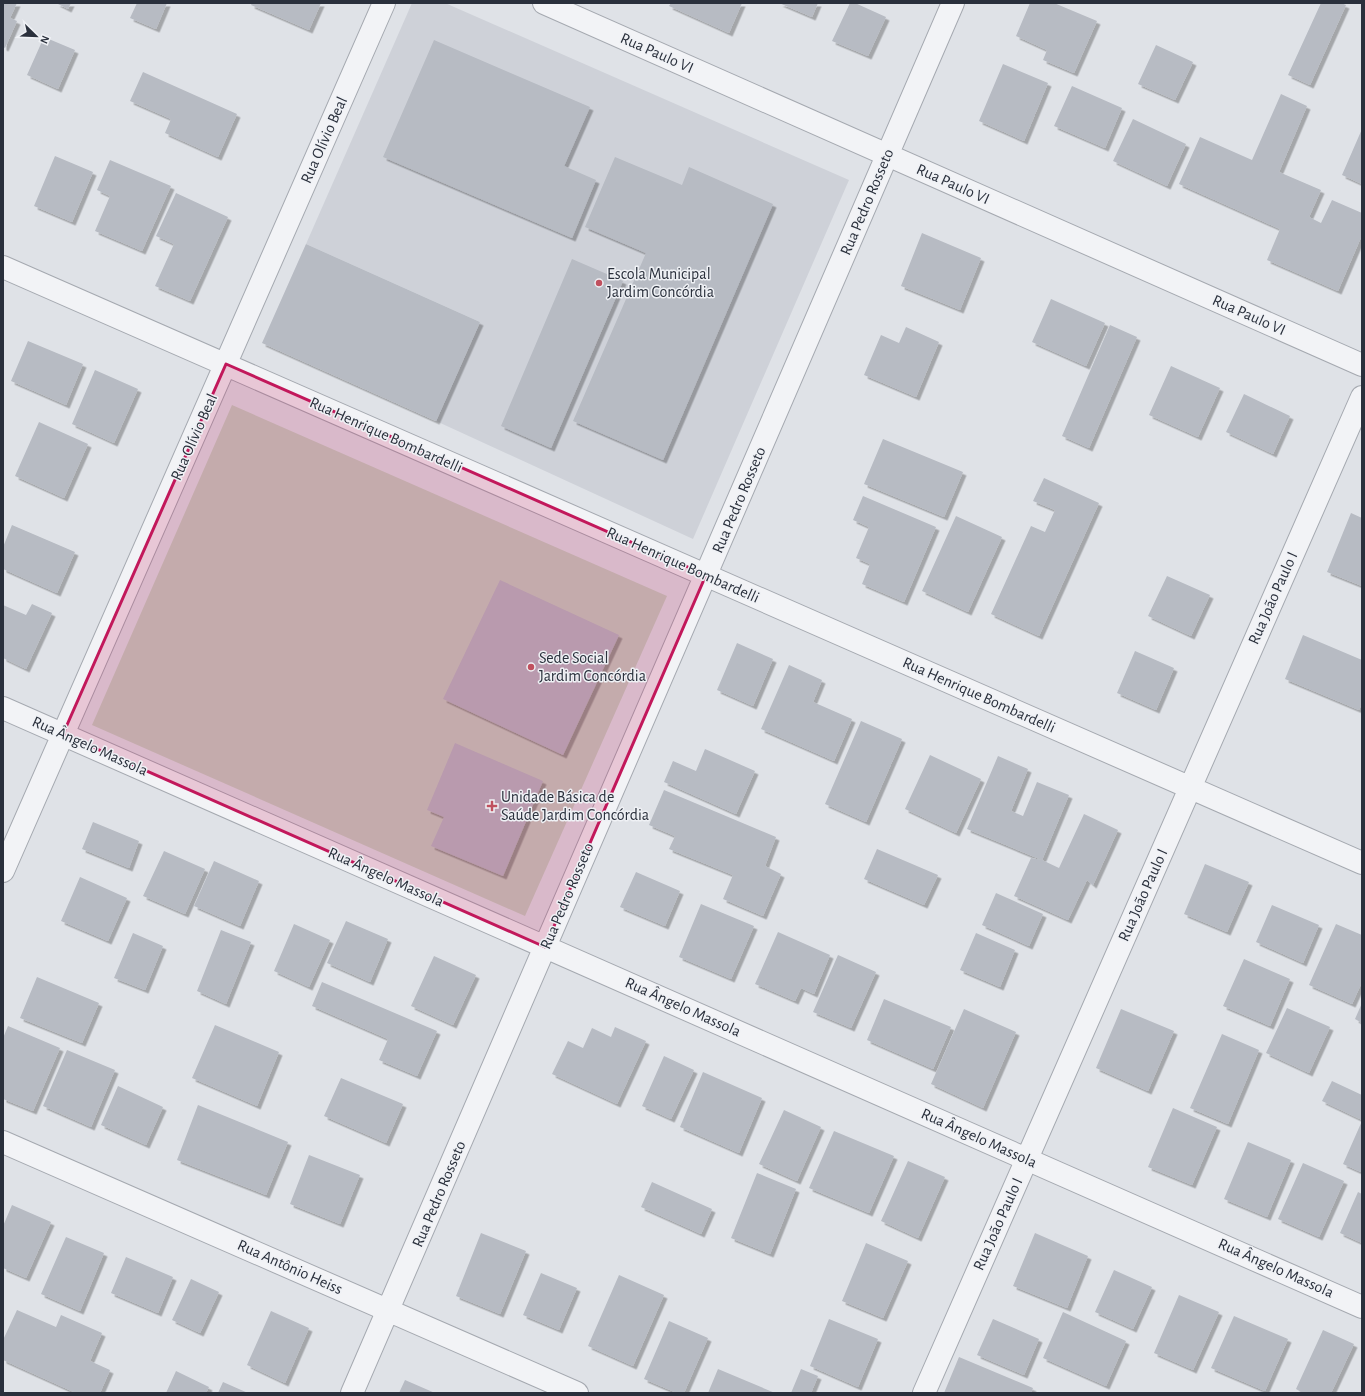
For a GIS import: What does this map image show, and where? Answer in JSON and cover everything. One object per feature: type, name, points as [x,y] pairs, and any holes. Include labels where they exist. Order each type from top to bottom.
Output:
[{"type":"street","name":"Rua Olívio Beal","points":[[3,871],[384,3]]},
{"type":"street","name":"Rua Paulo VI","points":[[544,3],[1362,366]]},
{"type":"street","name":"Rua Pedro Rosseto","points":[[352,1393],[953,3]]},
{"type":"street","name":"Rua Henrique Bombardelli","points":[[3,267],[1362,863]]},
{"type":"street","name":"Rua João Paulo I","points":[[924,1393],[1362,397]]},
{"type":"street","name":"Rua Ângelo Massola","points":[[3,708],[1362,1307]]},
{"type":"street","name":"Rua Antônio Heiss","points":[[3,1142],[577,1393]]},
{"type":"highlighted area","points":[[226,364],[706,575],[545,947],[63,734]]},
{"type":"shaded area","name":"Escola Municipal Jardim Concórdia","points":[[412,3],[445,3],[849,180],[693,539],[436,421],[480,322],[306,244]]},
{"type":"green space","points":[[232,405],[667,596],[525,916],[92,725]]},
{"type":"building","points":[[3,3],[17,3],[10,18],[17,21],[5,48],[3,47]]},
{"type":"building","points":[[56,3],[71,3],[68,9]]},
{"type":"building","points":[[137,3],[167,3],[156,29],[130,18]]},
{"type":"building","points":[[252,3],[321,3],[309,30],[251,5]]},
{"type":"building","points":[[671,3],[742,3],[729,33],[669,6]]},
{"type":"building","points":[[779,3],[818,3],[812,17]]},
{"type":"building","points":[[850,3],[855,3],[886,17],[868,56],[832,41]]},
{"type":"building","points":[[1030,3],[1054,3],[1097,21],[1074,73],[1043,60],[1047,50],[1016,36]]},
{"type":"building","points":[[1321,3],[1341,3],[1346,5],[1310,85],[1288,75]]},
{"type":"building","points":[[44,37],[75,50],[58,89],[27,75]]},
{"type":"building","points":[[434,40],[590,107],[564,166],[596,180],[572,238],[383,157]]},
{"type":"building","points":[[1156,45],[1193,62],[1175,100],[1138,84]]},
{"type":"building","points":[[1003,64],[1048,83],[1024,141],[979,121]]},
{"type":"building","points":[[143,72],[237,114],[218,157],[165,133],[171,119],[130,101]]},
{"type":"building","points":[[1072,86],[1122,108],[1105,148],[1054,126]]},
{"type":"building","points":[[1281,94],[1307,106],[1279,172],[1321,190],[1309,217],[1321,223],[1332,200],[1362,213],[1362,235],[1338,291],[1267,260],[1280,229],[1179,184],[1200,137],[1252,160]]},
{"type":"building","points":[[1133,119],[1186,144],[1167,186],[1113,161]]},
{"type":"building","points":[[1362,129],[1362,184],[1342,175]]},
{"type":"building","points":[[55,156],[93,172],[72,222],[34,206]]},
{"type":"building","points":[[615,157],[682,185],[689,167],[773,204],[663,460],[573,421],[646,253],[585,227]]},
{"type":"building","points":[[110,160],[171,186],[142,251],[95,231],[110,196],[97,190]]},
{"type":"building","points":[[176,193],[228,217],[190,301],[155,286],[174,244],[156,236]]},
{"type":"building","points":[[922,233],[981,258],[960,310],[901,286]]},
{"type":"building","points":[[306,244],[480,322],[436,421],[262,343]]},
{"type":"building","points":[[572,259],[623,281],[551,448],[501,426]]},
{"type":"building","points":[[1051,299],[1105,323],[1086,366],[1032,342]]},
{"type":"building","points":[[1110,325],[1137,337],[1089,448],[1062,436]]},
{"type":"building","points":[[906,327],[939,342],[916,397],[864,375],[881,335],[899,343]]},
{"type":"building","points":[[28,341],[83,364],[66,405],[11,381]]},
{"type":"building","points":[[1171,366],[1220,388],[1198,437],[1149,415]]},
{"type":"building","points":[[95,370],[138,389],[114,443],[72,424]]},
{"type":"building","points":[[1244,394],[1290,416],[1273,454],[1226,432]]},
{"type":"building","points":[[39,422],[88,444],[64,498],[15,476]]},
{"type":"building","points":[[883,439],[963,472],[944,517],[864,484]]},
{"type":"building","points":[[1044,478],[1099,503],[1039,636],[991,614],[1031,526],[1045,532],[1055,510],[1033,501]]},
{"type":"building","points":[[863,496],[936,527],[904,602],[862,584],[870,564],[856,558],[869,527],[853,520]]},
{"type":"building","points":[[1351,513],[1362,518],[1362,586],[1327,572]]},
{"type":"building","points":[[956,516],[1002,537],[968,612],[922,591]]},
{"type":"building","points":[[12,525],[75,552],[57,593],[3,569],[3,547]]},
{"type":"building","points":[[1167,576],[1210,595],[1191,636],[1148,616]]},
{"type":"building","name":"Sede Social Jardim Concórdia","points":[[500,580],[619,635],[563,755],[443,699]]},
{"type":"building","points":[[32,604],[52,613],[26,669],[3,658],[3,605],[26,615]]},
{"type":"building","points":[[1303,635],[1362,660],[1362,703],[1359,710],[1285,679]]},
{"type":"building","points":[[737,643],[773,659],[753,706],[717,690]]},
{"type":"building","points":[[1135,651],[1174,668],[1156,710],[1117,693]]},
{"type":"building","points":[[789,665],[822,680],[813,702],[852,719],[834,761],[761,729]]},
{"type":"building","points":[[861,721],[902,739],[866,822],[825,804]]},
{"type":"building","points":[[455,743],[543,781],[503,876],[431,846],[444,817],[427,810]]},
{"type":"building","points":[[705,749],[755,771],[736,814],[664,782],[673,761],[696,771]]},
{"type":"building","points":[[930,755],[981,779],[956,833],[905,809]]},
{"type":"building","points":[[998,756],[1028,769],[1011,811],[1023,816],[1037,782],[1069,795],[1042,860],[967,829]]},
{"type":"building","points":[[664,790],[776,837],[765,866],[781,874],[763,916],[723,899],[733,875],[669,849],[675,836],[649,825]]},
{"type":"building","points":[[1084,814],[1118,830],[1093,885],[1087,880],[1068,920],[1014,896],[1031,858],[1042,860],[1059,868]]},
{"type":"building","points":[[93,822],[139,841],[129,868],[82,849]]},
{"type":"building","points":[[877,849],[938,875],[924,905],[864,879]]},
{"type":"building","points":[[164,851],[205,869],[185,914],[143,896]]},
{"type":"building","points":[[214,861],[259,881],[240,926],[194,906]]},
{"type":"building","points":[[1205,864],[1249,882],[1227,932],[1184,914]]},
{"type":"building","points":[[636,872],[680,891],[665,926],[620,907]]},
{"type":"building","points":[[80,877],[127,898],[108,941],[61,921]]},
{"type":"building","points":[[996,893],[1043,914],[1029,946],[982,925]]},
{"type":"building","points":[[701,904],[754,926],[731,979],[679,957]]},
{"type":"building","points":[[1272,905],[1319,925],[1303,963],[1256,942]]},
{"type":"building","points":[[346,921],[388,939],[370,982],[327,963]]},
{"type":"building","points":[[294,924],[330,940],[309,987],[274,971]]},
{"type":"building","points":[[1336,924],[1362,935],[1362,982],[1352,1004],[1309,985]]},
{"type":"building","points":[[221,930],[251,942],[226,1004],[197,991]]},
{"type":"building","points":[[778,932],[830,955],[814,994],[801,988],[795,1001],[755,984]]},
{"type":"building","points":[[133,933],[163,946],[145,990],[114,978]]},
{"type":"building","points":[[976,933],[1015,950],[1000,987],[960,970]]},
{"type":"building","points":[[838,955],[876,972],[851,1028],[813,1012]]},
{"type":"building","points":[[434,956],[476,975],[453,1025],[411,1006]]},
{"type":"building","points":[[1244,959],[1290,979],[1270,1026],[1223,1006]]},
{"type":"building","points":[[37,977],[99,1003],[82,1043],[20,1018]]},
{"type":"building","points":[[322,982],[437,1031],[417,1076],[379,1060],[388,1039],[312,1006]]},
{"type":"building","points":[[884,999],[951,1027],[933,1069],[867,1040]]},
{"type":"building","points":[[1362,1003],[1362,1023],[1355,1019]]},
{"type":"building","points":[[1287,1008],[1330,1027],[1309,1073],[1266,1053]]},
{"type":"building","points":[[964,1009],[1016,1032],[983,1108],[931,1084]]},
{"type":"building","points":[[1121,1009],[1174,1031],[1148,1091],[1096,1068]]},
{"type":"building","points":[[215,1025],[279,1052],[257,1106],[192,1078]]},
{"type":"building","points":[[8,1026],[60,1048],[33,1111],[3,1099],[3,1038]]},
{"type":"building","points":[[615,1027],[646,1041],[617,1104],[552,1074],[568,1041],[583,1048],[592,1028],[611,1037]]},
{"type":"building","points":[[1222,1034],[1259,1050],[1228,1124],[1190,1108]]},
{"type":"building","points":[[67,1050],[115,1070],[91,1127],[43,1106]]},
{"type":"building","points":[[664,1056],[694,1070],[671,1119],[642,1106]]},
{"type":"building","points":[[703,1072],[762,1098],[739,1153],[680,1127]]},
{"type":"building","points":[[341,1078],[403,1104],[386,1143],[324,1116]]},
{"type":"building","points":[[1332,1081],[1362,1095],[1362,1120],[1322,1101]]},
{"type":"building","points":[[118,1086],[163,1107],[146,1145],[101,1125]]},
{"type":"building","points":[[198,1105],[288,1142],[266,1195],[177,1160]]},
{"type":"building","points":[[1173,1108],[1217,1127],[1192,1185],[1148,1167]]},
{"type":"building","points":[[784,1110],[821,1127],[797,1181],[759,1164]]},
{"type":"building","points":[[1362,1121],[1362,1170],[1361,1172],[1343,1164]]},
{"type":"building","points":[[834,1131],[894,1156],[869,1213],[809,1188]]},
{"type":"building","points":[[1248,1142],[1291,1160],[1267,1217],[1224,1199]]},
{"type":"building","points":[[309,1155],[360,1175],[340,1224],[290,1204]]},
{"type":"building","points":[[908,1161],[945,1177],[918,1238],[881,1221]]},
{"type":"building","points":[[1303,1163],[1344,1181],[1319,1237],[1278,1219]]},
{"type":"building","points":[[757,1173],[796,1189],[770,1254],[731,1238]]},
{"type":"building","points":[[652,1182],[712,1209],[701,1234],[641,1207]]},
{"type":"building","points":[[1358,1192],[1362,1194],[1362,1243],[1340,1233]]},
{"type":"building","points":[[12,1205],[51,1222],[26,1278],[3,1268],[3,1226]]},
{"type":"building","points":[[481,1233],[526,1251],[500,1314],[456,1296]]},
{"type":"building","points":[[1035,1233],[1088,1256],[1067,1308],[1013,1286]]},
{"type":"building","points":[[66,1237],[104,1253],[80,1311],[41,1294]]},
{"type":"building","points":[[866,1243],[908,1261],[883,1318],[842,1301]]},
{"type":"building","points":[[126,1257],[173,1277],[158,1313],[111,1293]]},
{"type":"building","points":[[1114,1270],[1152,1287],[1133,1329],[1095,1312]]},
{"type":"building","points":[[541,1273],[577,1288],[559,1330],[523,1315]]},
{"type":"building","points":[[619,1275],[664,1295],[633,1366],[588,1346]]},
{"type":"building","points":[[191,1279],[219,1292],[200,1333],[172,1320]]},
{"type":"building","points":[[1179,1295],[1219,1312],[1193,1370],[1154,1353]]},
{"type":"building","points":[[17,1310],[56,1327],[61,1315],[102,1333],[90,1361],[110,1370],[100,1393],[76,1393],[3,1360],[3,1340]]},
{"type":"building","points":[[271,1311],[309,1328],[285,1383],[247,1365]]},
{"type":"building","points":[[1063,1312],[1126,1341],[1106,1386],[1043,1358]]},
{"type":"building","points":[[1234,1316],[1288,1339],[1265,1391],[1211,1368]]},
{"type":"building","points":[[829,1319],[878,1339],[858,1387],[810,1366]]},
{"type":"building","points":[[993,1319],[1039,1339],[1024,1375],[977,1355]]},
{"type":"building","points":[[669,1321],[708,1338],[684,1393],[677,1393],[644,1379]]},
{"type":"building","points":[[1323,1330],[1354,1344],[1331,1393],[1303,1393],[1296,1389]]},
{"type":"building","points":[[959,1357],[1033,1388],[1031,1393],[944,1393]]},
{"type":"building","points":[[718,1369],[775,1393],[708,1393]]},
{"type":"building","points":[[801,1369],[818,1376],[811,1393],[791,1393]]},
{"type":"building","points":[[176,1371],[209,1387],[206,1393],[166,1393]]},
{"type":"building","points":[[405,1380],[435,1393],[399,1393]]},
{"type":"building","points":[[223,1382],[248,1393],[218,1393]]},
{"type":"place","name":"Escola Municipal Jardim Concórdia","points":[[599,283]]},
{"type":"place","name":"Sede Social Jardim Concórdia","points":[[531,667]]},
{"type":"place","name":"Unidade Básica de Saúde Jardim Concórdia","points":[[492,806]]}]
